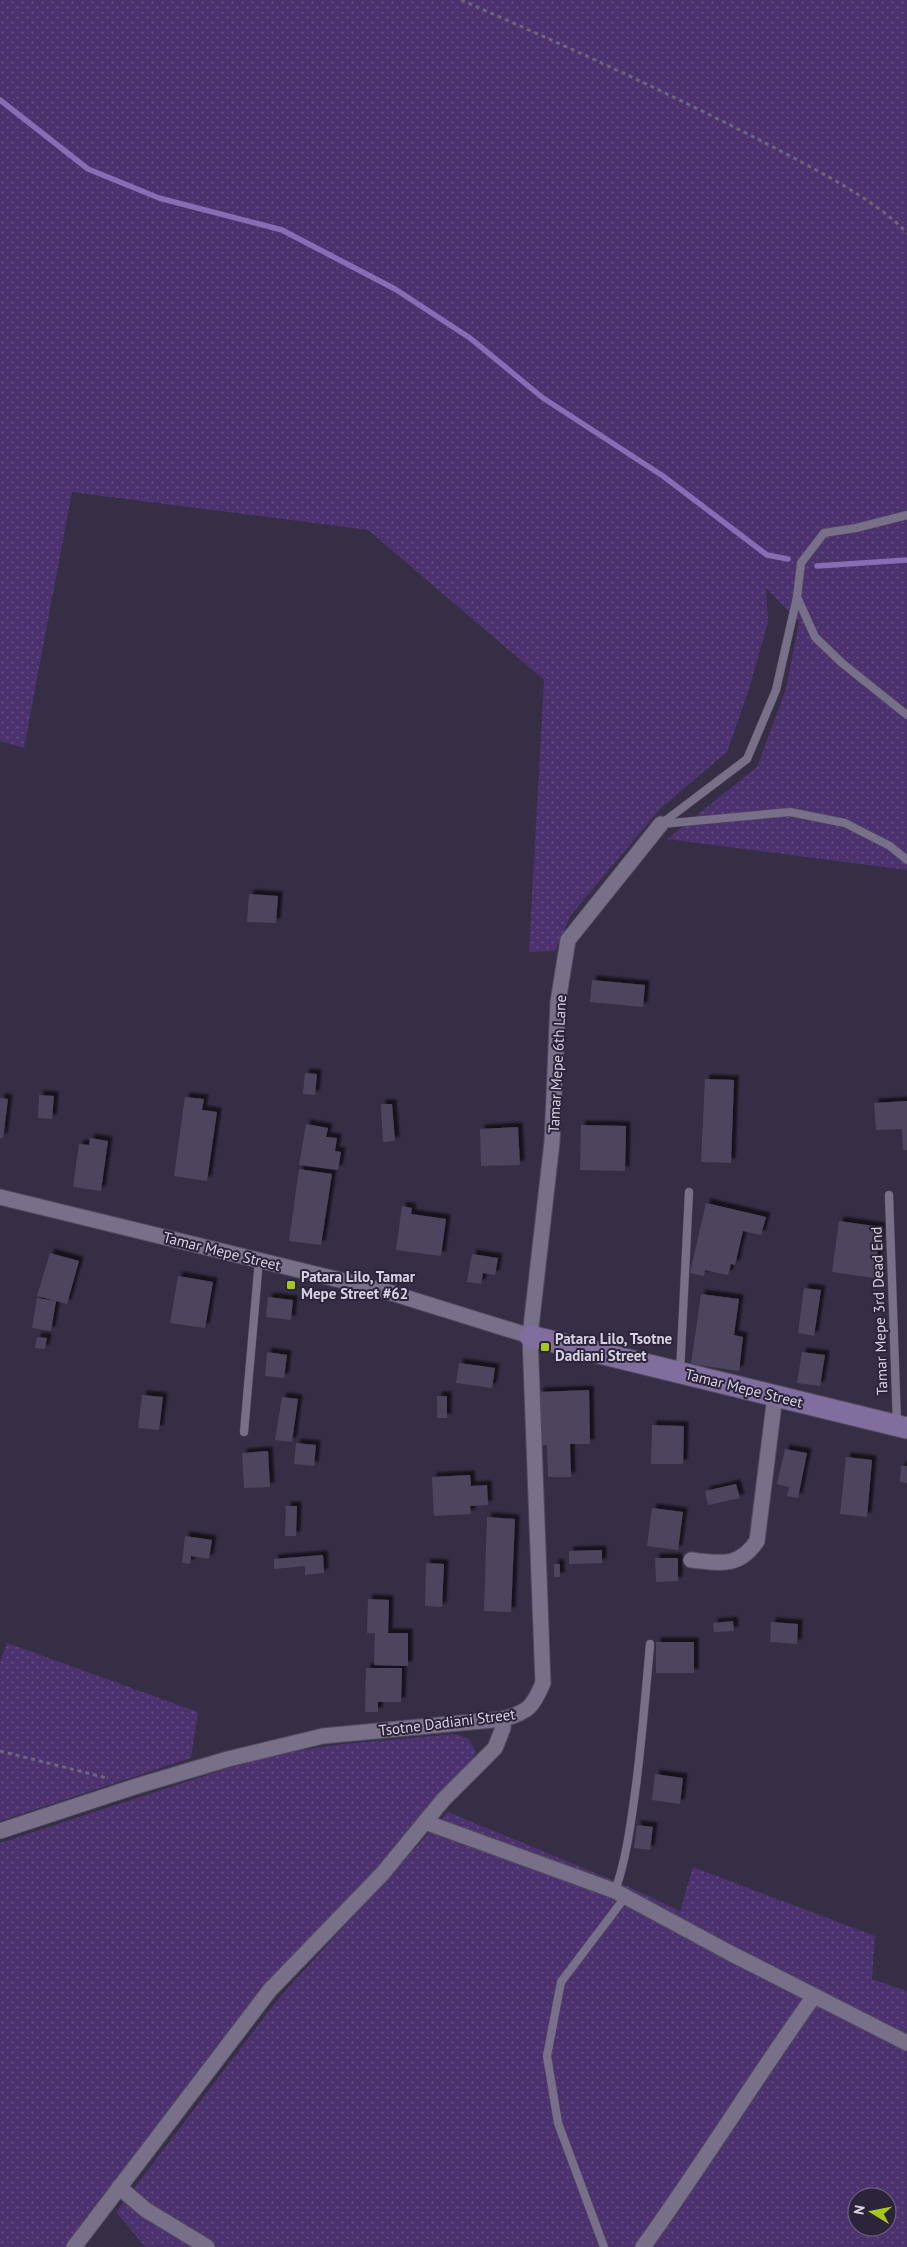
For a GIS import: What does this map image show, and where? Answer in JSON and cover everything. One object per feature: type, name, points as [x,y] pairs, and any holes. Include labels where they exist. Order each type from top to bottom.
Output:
[{"type":"street","name":"Tamar Mepe 6th Lane","points":[[530,1336],[552,1142],[558,1002],[568,940],[661,824]]},
{"type":"street","name":"Tamar Mepe Street","points":[[0,1197],[385,1291],[530,1336],[902,1427]]},
{"type":"street","name":"Tsotne Dadiani Street","points":[[0,1831],[228,1758],[323,1736],[503,1719],[522,1714],[535,1703],[543,1683],[530,1336]]},
{"type":"street","points":[[691,1560],[729,1562],[741,1558],[749,1552],[757,1541],[775,1396]]},
{"type":"street","points":[[74,2247],[270,1990],[383,1873],[443,1800],[495,1748],[504,1728],[503,1719]]},
{"type":"street","points":[[425,1822],[620,1893],[730,1953],[907,2043]]},
{"type":"street","points":[[643,2247],[670,2210],[759,2073],[814,1996]]},
{"type":"street","points":[[119,2187],[146,2210],[207,2247]]},
{"type":"lane","points":[[661,824],[747,759],[776,690],[798,597],[801,563],[824,532],[856,528],[907,514]]},
{"type":"lane","points":[[798,597],[815,637],[842,663],[907,715]]},
{"type":"lane","points":[[661,824],[790,812],[845,823],[890,846],[907,860]]},
{"type":"lane","points":[[680,1372],[690,1192]]},
{"type":"lane","name":"Tamar Mepe 3rd Dead End","points":[[889,1195],[902,1427]]},
{"type":"lane","points":[[244,1432],[259,1260]]},
{"type":"lane","points":[[604,2247],[558,2123],[547,2056],[561,1982],[620,1893],[643,1727],[650,1644]]},
{"type":"path","points":[[461,0],[578,51],[726,122],[830,177],[896,221],[907,233]]},
{"type":"path","points":[[0,1751],[108,1778]]},
{"type":"shaded area","points":[[0,0],[907,0],[907,870],[667,839],[757,767],[786,689],[799,622],[766,588],[768,622],[749,689],[727,752],[660,809],[571,915],[555,951],[529,952],[544,680],[368,530],[72,492],[24,748],[0,741]]},
{"type":"shaded area","points":[[7,1643],[198,1712],[191,1758],[0,1821],[0,1662]]},
{"type":"shaded area","points":[[456,1734],[469,1739],[476,1752],[473,1760],[374,1874],[254,2002],[71,2247],[0,2247],[0,1843],[265,1756],[343,1744]]},
{"type":"shaded area","points":[[448,1812],[629,1887],[680,1911],[693,1867],[875,1936],[872,1979],[907,1991],[907,2247],[145,2247],[116,2212],[278,1999]]},
{"type":"building","points":[[249,894],[278,896],[276,923],[247,922]]},
{"type":"building","points":[[592,980],[645,985],[643,1007],[590,1002]]},
{"type":"building","points":[[305,1073],[317,1074],[315,1095],[303,1094]]},
{"type":"building","points":[[705,1079],[734,1080],[731,1163],[701,1162]]},
{"type":"building","points":[[39,1095],[54,1096],[52,1119],[38,1118]]},
{"type":"building","points":[[185,1097],[204,1099],[202,1110],[217,1112],[207,1181],[174,1176]]},
{"type":"building","points":[[0,1098],[8,1099],[3,1138],[0,1138]]},
{"type":"building","points":[[907,1101],[907,1150],[903,1150],[902,1129],[876,1130],[874,1103]]},
{"type":"building","points":[[381,1104],[392,1104],[395,1141],[383,1142]]},
{"type":"building","points":[[306,1124],[328,1128],[326,1137],[337,1138],[335,1151],[341,1152],[338,1170],[299,1165]]},
{"type":"building","points":[[581,1125],[626,1126],[625,1171],[580,1170]]},
{"type":"building","points":[[518,1127],[520,1165],[481,1166],[480,1129]]},
{"type":"building","points":[[90,1138],[108,1141],[101,1191],[73,1187],[79,1144],[89,1145]]},
{"type":"building","points":[[299,1169],[332,1174],[321,1245],[289,1241]]},
{"type":"building","points":[[706,1203],[766,1217],[761,1235],[743,1231],[735,1265],[731,1264],[728,1275],[705,1270],[704,1276],[690,1273]]},
{"type":"building","points":[[402,1206],[412,1208],[411,1214],[446,1219],[441,1256],[396,1250]]},
{"type":"building","points":[[839,1221],[881,1227],[874,1278],[832,1272]]},
{"type":"building","points":[[50,1253],[79,1261],[67,1304],[37,1296]]},
{"type":"building","points":[[472,1254],[498,1258],[495,1275],[483,1273],[481,1284],[467,1282]]},
{"type":"building","points":[[178,1276],[213,1282],[205,1328],[170,1323]]},
{"type":"building","points":[[804,1288],[821,1290],[814,1336],[798,1333]]},
{"type":"building","points":[[701,1294],[739,1299],[734,1335],[743,1337],[739,1371],[691,1364]]},
{"type":"building","points":[[268,1297],[293,1300],[291,1320],[266,1317]]},
{"type":"building","points":[[37,1298],[56,1301],[51,1331],[32,1328]]},
{"type":"building","points":[[37,1337],[47,1338],[45,1349],[35,1348]]},
{"type":"building","points":[[267,1352],[287,1355],[284,1378],[265,1376]]},
{"type":"building","points":[[802,1352],[825,1355],[820,1386],[797,1383]]},
{"type":"building","points":[[459,1363],[495,1368],[492,1388],[456,1383]]},
{"type":"building","points":[[589,1390],[590,1444],[570,1444],[571,1477],[548,1477],[547,1445],[541,1445],[539,1392]]},
{"type":"building","points":[[142,1395],[163,1397],[159,1430],[138,1428]]},
{"type":"building","points":[[437,1396],[447,1396],[447,1418],[437,1418]]},
{"type":"building","points":[[282,1397],[298,1399],[292,1442],[275,1440]]},
{"type":"building","points":[[652,1425],[684,1426],[683,1464],[651,1464]]},
{"type":"building","points":[[296,1443],[316,1445],[314,1466],[294,1464]]},
{"type":"building","points":[[785,1449],[807,1453],[798,1498],[787,1496],[789,1487],[777,1484]]},
{"type":"building","points":[[268,1451],[270,1487],[244,1488],[242,1453]]},
{"type":"building","points":[[846,1457],[872,1460],[867,1517],[840,1514]]},
{"type":"building","points":[[901,1466],[907,1466],[907,1483],[900,1482]]},
{"type":"building","points":[[470,1475],[471,1486],[487,1485],[488,1505],[470,1506],[471,1514],[434,1516],[432,1477]]},
{"type":"building","points":[[736,1484],[740,1498],[708,1505],[705,1491]]},
{"type":"building","points":[[286,1506],[297,1506],[296,1536],[285,1536]]},
{"type":"building","points":[[652,1508],[683,1512],[678,1550],[647,1546]]},
{"type":"building","points":[[487,1517],[515,1519],[511,1612],[484,1611]]},
{"type":"building","points":[[185,1536],[212,1540],[209,1559],[191,1556],[190,1564],[182,1563]]},
{"type":"building","points":[[602,1550],[602,1563],[569,1564],[569,1551]]},
{"type":"building","points":[[323,1555],[324,1573],[305,1575],[305,1566],[274,1569],[274,1559]]},
{"type":"building","points":[[655,1558],[678,1558],[678,1581],[656,1582]]},
{"type":"building","points":[[426,1563],[444,1564],[442,1607],[425,1606]]},
{"type":"building","points":[[554,1564],[560,1564],[560,1577],[554,1577]]},
{"type":"building","points":[[368,1599],[389,1600],[388,1633],[408,1633],[408,1666],[374,1665],[375,1633],[367,1633]]},
{"type":"building","points":[[733,1621],[734,1631],[714,1632],[713,1623]]},
{"type":"building","points":[[771,1622],[798,1624],[797,1644],[770,1642]]},
{"type":"building","points":[[656,1642],[694,1642],[694,1673],[656,1673]]},
{"type":"building","points":[[366,1668],[402,1668],[401,1702],[378,1702],[378,1712],[365,1712]]},
{"type":"building","points":[[655,1774],[683,1778],[680,1804],[652,1800]]},
{"type":"building","points":[[637,1825],[653,1827],[650,1850],[634,1848]]},
{"type":"waterway","points":[[0,100],[88,169],[159,198],[282,230],[395,289],[470,338],[543,398],[663,476],[767,555],[788,559]]},
{"type":"waterway","points":[[817,566],[907,560]]},
{"type":"place","name":"Patara Lilo, Tamar Mepe Street #62","points":[[291,1285]]},
{"type":"place","name":"Patara Lilo, Tsotne Dadiani Street","points":[[545,1347]]}]
